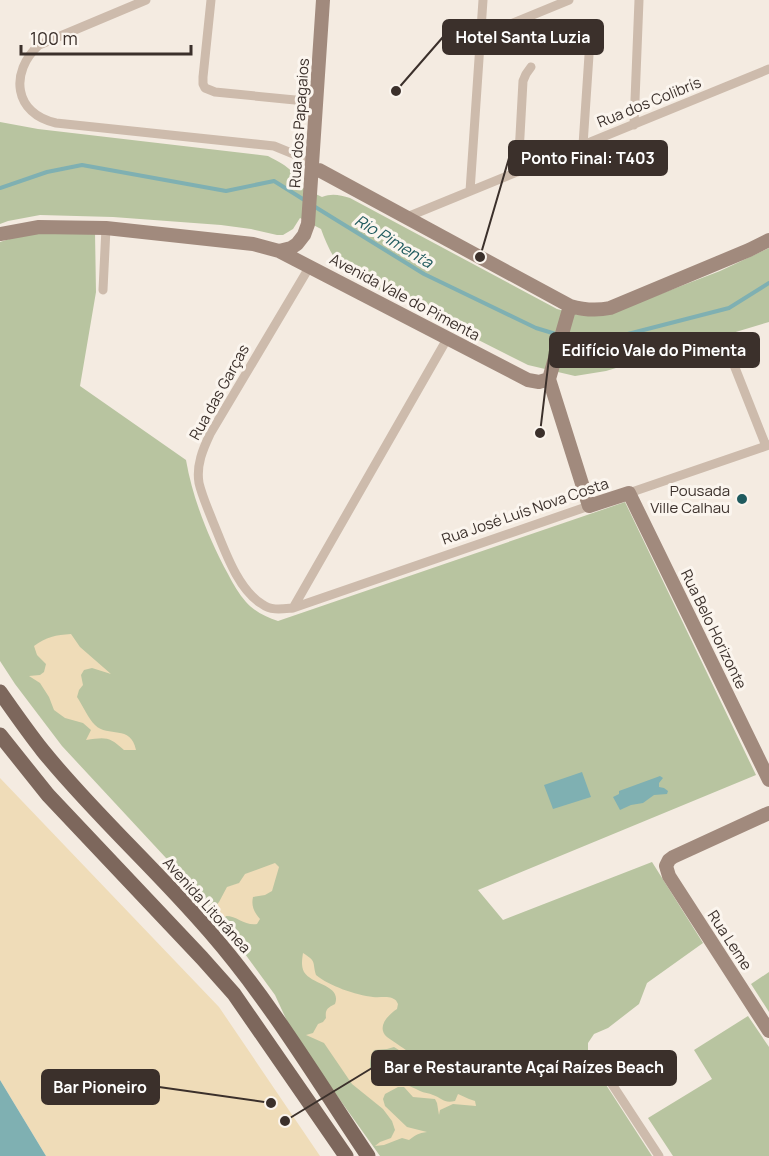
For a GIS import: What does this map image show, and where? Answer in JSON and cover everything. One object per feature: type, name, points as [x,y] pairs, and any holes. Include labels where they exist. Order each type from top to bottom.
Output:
[{"type":"main road","name":"Avenida Litorânea","points":[[0,692],[44,752],[188,908],[247,978],[368,1156]]},
{"type":"main road","points":[[0,735],[48,795],[234,994],[346,1156]]},
{"type":"main road","points":[[202,958],[215,965],[234,987],[244,985],[247,978]]},
{"type":"main road","points":[[253,1020],[255,1012],[263,1011],[280,1033],[293,1043]]},
{"type":"street","points":[[146,0],[39,45],[29,55],[20,75],[20,88],[23,99],[36,116],[56,123],[265,144],[287,151],[406,217],[568,313],[610,308],[769,240]]},
{"type":"street","points":[[212,0],[203,77],[205,88],[215,92],[295,100]]},
{"type":"street","name":"Rua dos Papagaios","points":[[297,244],[308,224],[311,185],[316,168],[323,0]]},
{"type":"street","points":[[470,191],[483,0]]},
{"type":"street","points":[[501,28],[569,0]]},
{"type":"street","points":[[634,125],[639,0]]},
{"type":"street","points":[[583,145],[589,55]]},
{"type":"street","points":[[518,172],[523,81],[531,67]]},
{"type":"street","name":"Rua dos Colibrís","points":[[406,217],[769,69]]},
{"type":"street","points":[[0,234],[39,228],[106,228],[253,244],[279,251],[310,266]]},
{"type":"street","points":[[103,290],[106,228]]},
{"type":"street","points":[[279,251],[297,244]]},
{"type":"street","name":"Avenida Vale do Pimenta","points":[[297,244],[302,256],[310,266],[528,380],[538,382],[549,379]]},
{"type":"street","name":"Rua das Garças","points":[[293,608],[276,610],[264,606],[251,597],[237,575],[212,519],[199,483],[199,470],[200,459],[210,434],[310,266]]},
{"type":"street","points":[[568,313],[549,379],[589,506]]},
{"type":"street","points":[[293,608],[447,339]]},
{"type":"street","points":[[730,356],[768,446]]},
{"type":"street","name":"Rua José Luís Nova Costa","points":[[293,608],[768,446]]},
{"type":"street","name":"Rua Belo Horizonte","points":[[628,493],[769,780]]},
{"type":"street","name":"Rua Leme","points":[[769,813],[673,857],[666,866],[669,876],[769,1031]]},
{"type":"street","points":[[606,1076],[659,1156]]},
{"type":"green space","points":[[0,122],[38,129],[268,156],[289,169],[303,188],[322,197],[336,195],[350,198],[557,309],[579,315],[594,316],[616,311],[720,271],[769,248],[769,322],[606,371],[575,376],[528,365],[346,273],[331,252],[321,229],[300,218],[293,229],[283,235],[221,225],[113,217],[40,215],[0,224]]},
{"type":"green space","points":[[95,232],[96,292],[80,386],[186,460],[197,504],[221,561],[243,599],[265,616],[278,621],[625,502],[756,775],[478,890],[503,920],[652,862],[703,943],[647,983],[639,1004],[608,1028],[594,1034],[588,1043],[588,1057],[652,1156],[380,1156],[293,1034],[275,995],[221,921],[62,746],[0,661],[0,242],[25,234]]},
{"type":"green space","points":[[769,972],[769,1012],[751,984]]},
{"type":"green space","points":[[748,1016],[769,1047],[769,1156],[673,1156],[648,1118],[712,1079],[694,1050]]},
{"type":"sand","points":[[71,634],[80,647],[111,674],[92,668],[84,670],[81,675],[83,685],[77,697],[95,725],[100,729],[129,737],[136,750],[124,750],[106,739],[86,740],[91,730],[83,723],[65,718],[54,710],[40,683],[29,676],[40,675],[44,672],[46,664],[37,655],[34,646],[51,637]]},
{"type":"sand","points":[[0,778],[219,1007],[320,1156],[46,1156],[0,1080]]},
{"type":"sand","points":[[275,863],[279,867],[272,891],[253,897],[253,909],[260,919],[257,924],[249,924],[226,916],[223,921],[213,909],[227,887],[239,883],[245,874]]},
{"type":"sand","points":[[303,953],[312,960],[316,975],[328,983],[359,994],[390,997],[397,1002],[397,1009],[390,1014],[383,1025],[384,1033],[413,1054],[415,1058],[394,1047],[374,1050],[370,1067],[375,1076],[399,1082],[446,1101],[455,1101],[458,1094],[475,1101],[476,1106],[453,1104],[440,1110],[439,1115],[435,1099],[413,1097],[404,1087],[398,1087],[385,1094],[383,1099],[385,1106],[407,1127],[427,1132],[417,1134],[409,1140],[402,1138],[375,1146],[391,1138],[395,1130],[392,1121],[383,1109],[352,1084],[324,1043],[306,1035],[313,1033],[318,1024],[323,1022],[327,1009],[335,1004],[336,998],[330,989],[304,972]]},
{"type":"water","points":[[582,772],[591,797],[553,809],[544,785]]},
{"type":"water","points":[[660,776],[663,778],[659,787],[668,791],[667,794],[654,795],[643,803],[620,810],[613,797],[619,794],[619,791]]},
{"type":"water","points":[[0,1080],[46,1156],[0,1156]]},
{"type":"waterway","name":"Rio Pimenta","points":[[0,188],[47,172],[82,165],[226,191],[274,181],[306,201]]},
{"type":"waterway","name":"Rio Pimenta","points":[[312,205],[424,274],[536,328],[589,344],[729,308],[769,283]]},
{"type":"place","name":"Hotel Santa Luzia","points":[[396,91]]},
{"type":"place","name":"Ponto Final: T403","points":[[480,257]]},
{"type":"place","name":"Edifício Vale do Pimenta","points":[[540,433]]},
{"type":"place","name":"Pousada Ville Calhau","points":[[742,499]]},
{"type":"place","name":"Bar Pioneiro","points":[[271,1103]]},
{"type":"place","name":"Bar e Restaurante Açaí Raízes Beach","points":[[285,1121]]}]
